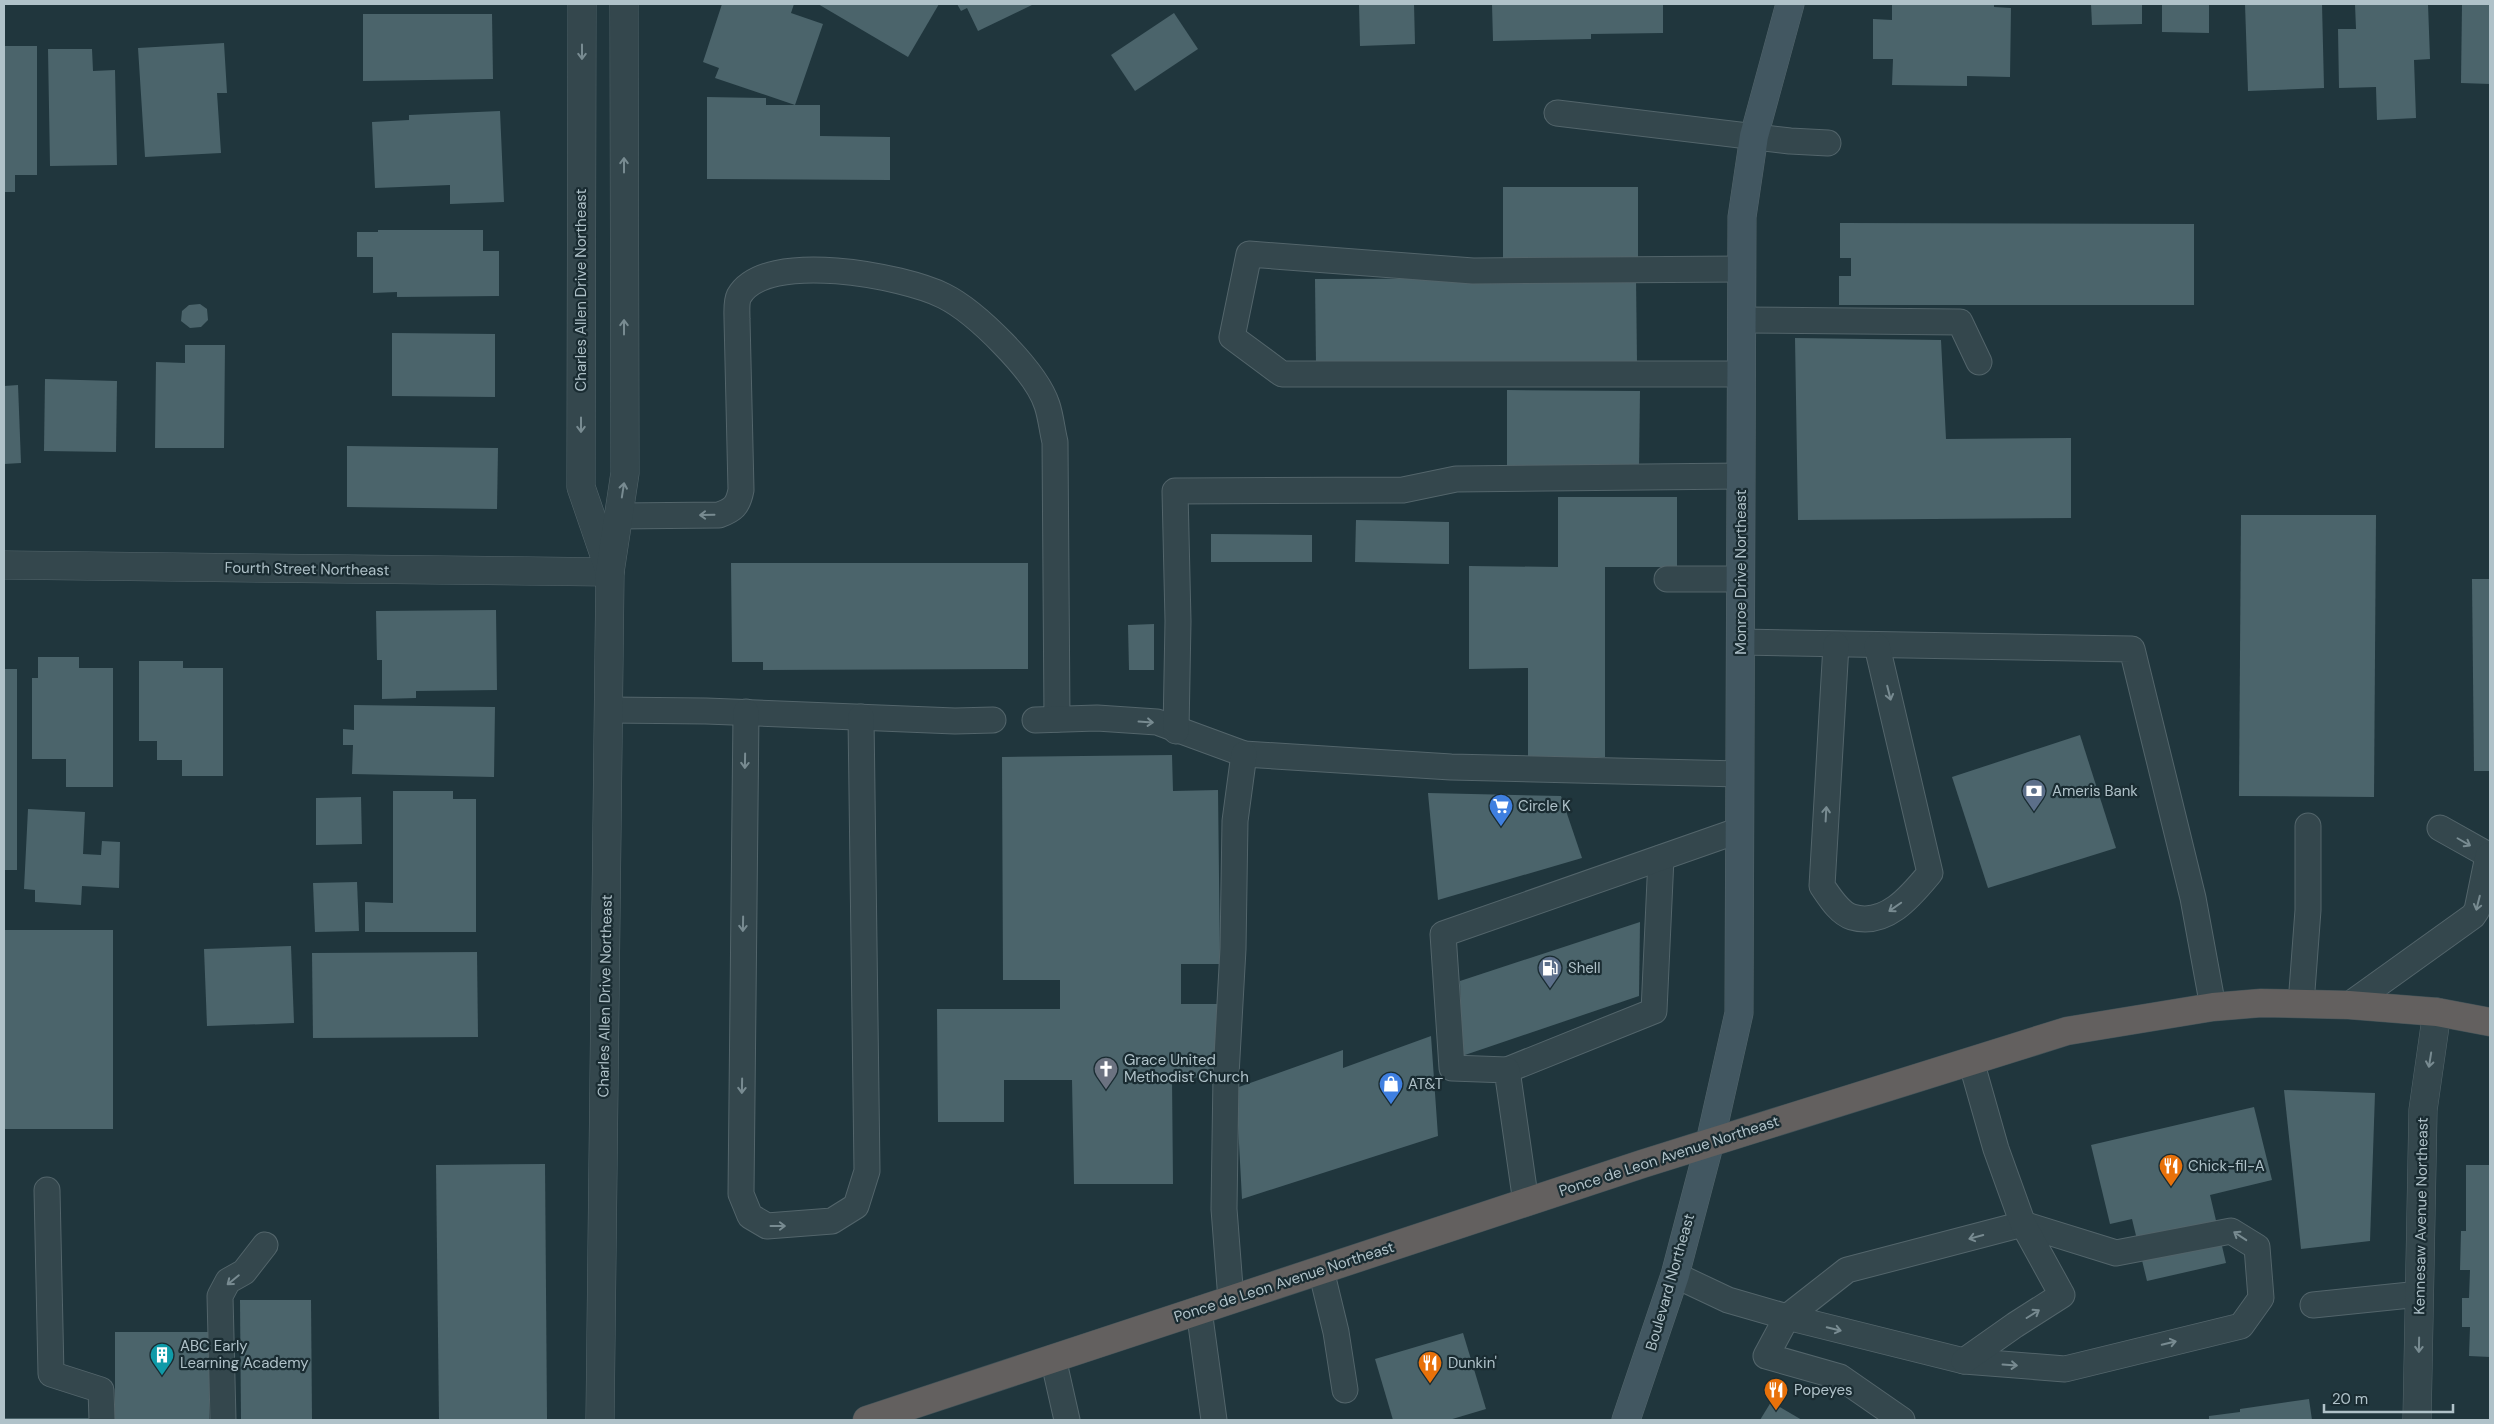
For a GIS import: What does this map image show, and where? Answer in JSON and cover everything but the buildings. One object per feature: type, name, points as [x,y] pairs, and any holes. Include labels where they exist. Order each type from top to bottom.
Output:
[{"type":"highway","name":"Ponce de Leon Avenue Northeast","points":[[877,1419],[1053,1358],[1710,1142],[2067,1031],[2213,1007],[2262,1003],[2349,1005],[2437,1012],[2490,1022]]},
{"type":"main road","name":"Monroe Drive Northeast","points":[[1710,1142],[1739,1013],[1742,217],[1754,136],[1790,4]]},
{"type":"main road","name":"Boulevard Northeast","points":[[1626,1420],[1675,1275],[1710,1142]]},
{"type":"street","name":"Charles Allen Drive Northeast","points":[[582,4],[581,487],[610,572]]},
{"type":"street","name":"Charles Allen Drive Northeast","points":[[600,1420],[610,572],[626,473],[624,4]]},
{"type":"street","name":"Fourth Street Northeast","points":[[4,565],[610,572]]},
{"type":"street","name":"Kennesaw Avenue Northeast","points":[[2417,1420],[2422,1110],[2437,1012]]},
{"type":"lane","points":[[1557,113],[1828,143]]},
{"type":"lane","points":[[1742,269],[1473,271],[1249,254],[1232,338],[1282,374],[1742,374]]},
{"type":"lane","points":[[619,516],[719,515],[734,510],[741,490],[737,319],[739,297],[757,279],[792,272],[844,270],[889,277],[945,296],[991,330],[1024,367],[1047,404],[1055,442],[1046,719],[1097,718],[1157,722],[1176,731],[1244,754],[1451,767],[1740,774]]},
{"type":"lane","points":[[1742,320],[1960,322],[1979,362]]},
{"type":"lane","points":[[1176,731],[1178,621],[1175,491],[1403,490],[1456,479],[1741,476]]},
{"type":"lane","points":[[1667,579],[1740,579]]},
{"type":"lane","points":[[1740,642],[1877,646],[2132,649],[2192,898],[2213,1007]]},
{"type":"lane","points":[[1836,645],[1822,886],[1838,907],[1851,917],[1869,918],[1884,915],[1899,905],[1913,894],[1930,873],[1877,646]]},
{"type":"lane","points":[[609,710],[746,712],[955,721],[993,720]]},
{"type":"lane","points":[[746,712],[741,1194],[750,1216],[767,1226],[832,1221],[856,1206],[867,1171],[861,717]]},
{"type":"lane","points":[[1231,1300],[1224,1209],[1226,1075],[1233,950],[1235,821],[1244,754]]},
{"type":"lane","points":[[2301,1004],[2308,910],[2308,826]]},
{"type":"lane","points":[[2349,1005],[2473,916],[2477,910],[2489,856],[2440,828]]},
{"type":"lane","points":[[1661,858],[1654,1011],[1507,1070],[1452,1068],[1443,934],[1740,830]]},
{"type":"lane","points":[[1964,1362],[2015,1325],[2062,1295],[2023,1224],[1996,1149],[1971,1061]]},
{"type":"lane","points":[[1507,1070],[1526,1203]]},
{"type":"lane","points":[[47,1190],[51,1374],[101,1390],[102,1420]]},
{"type":"lane","points":[[1675,1275],[1728,1300],[1787,1317],[1964,1362],[2065,1369],[2241,1326],[2262,1298],[2257,1247],[2231,1230],[2116,1253],[2023,1224],[1847,1270],[1787,1317],[1766,1356],[1840,1377],[1902,1420]]},
{"type":"lane","points":[[223,1420],[220,1296],[228,1281],[244,1272],[265,1245]]},
{"type":"lane","points":[[1321,1270],[1336,1332],[1345,1390]]},
{"type":"lane","points":[[2313,1305],[2420,1294]]},
{"type":"lane","points":[[1199,1310],[1214,1420]]},
{"type":"lane","points":[[1053,1358],[1067,1420]]},
{"type":"place","name":"Ameris Bank","points":[[2034,812]]},
{"type":"place","name":"Circle K","points":[[1501,827]]},
{"type":"place","name":"Shell","points":[[1550,989]]},
{"type":"place","name":"Grace United Methodist Church","points":[[1106,1090]]},
{"type":"place","name":"AT&T","points":[[1391,1105]]},
{"type":"place","name":"Chick-fil-A","points":[[2171,1187]]},
{"type":"place","name":"ABC Early Learning Academy","points":[[162,1376]]},
{"type":"place","name":"Dunkin'","points":[[1430,1384]]},
{"type":"place","name":"Popeyes","points":[[1776,1411]]}]
